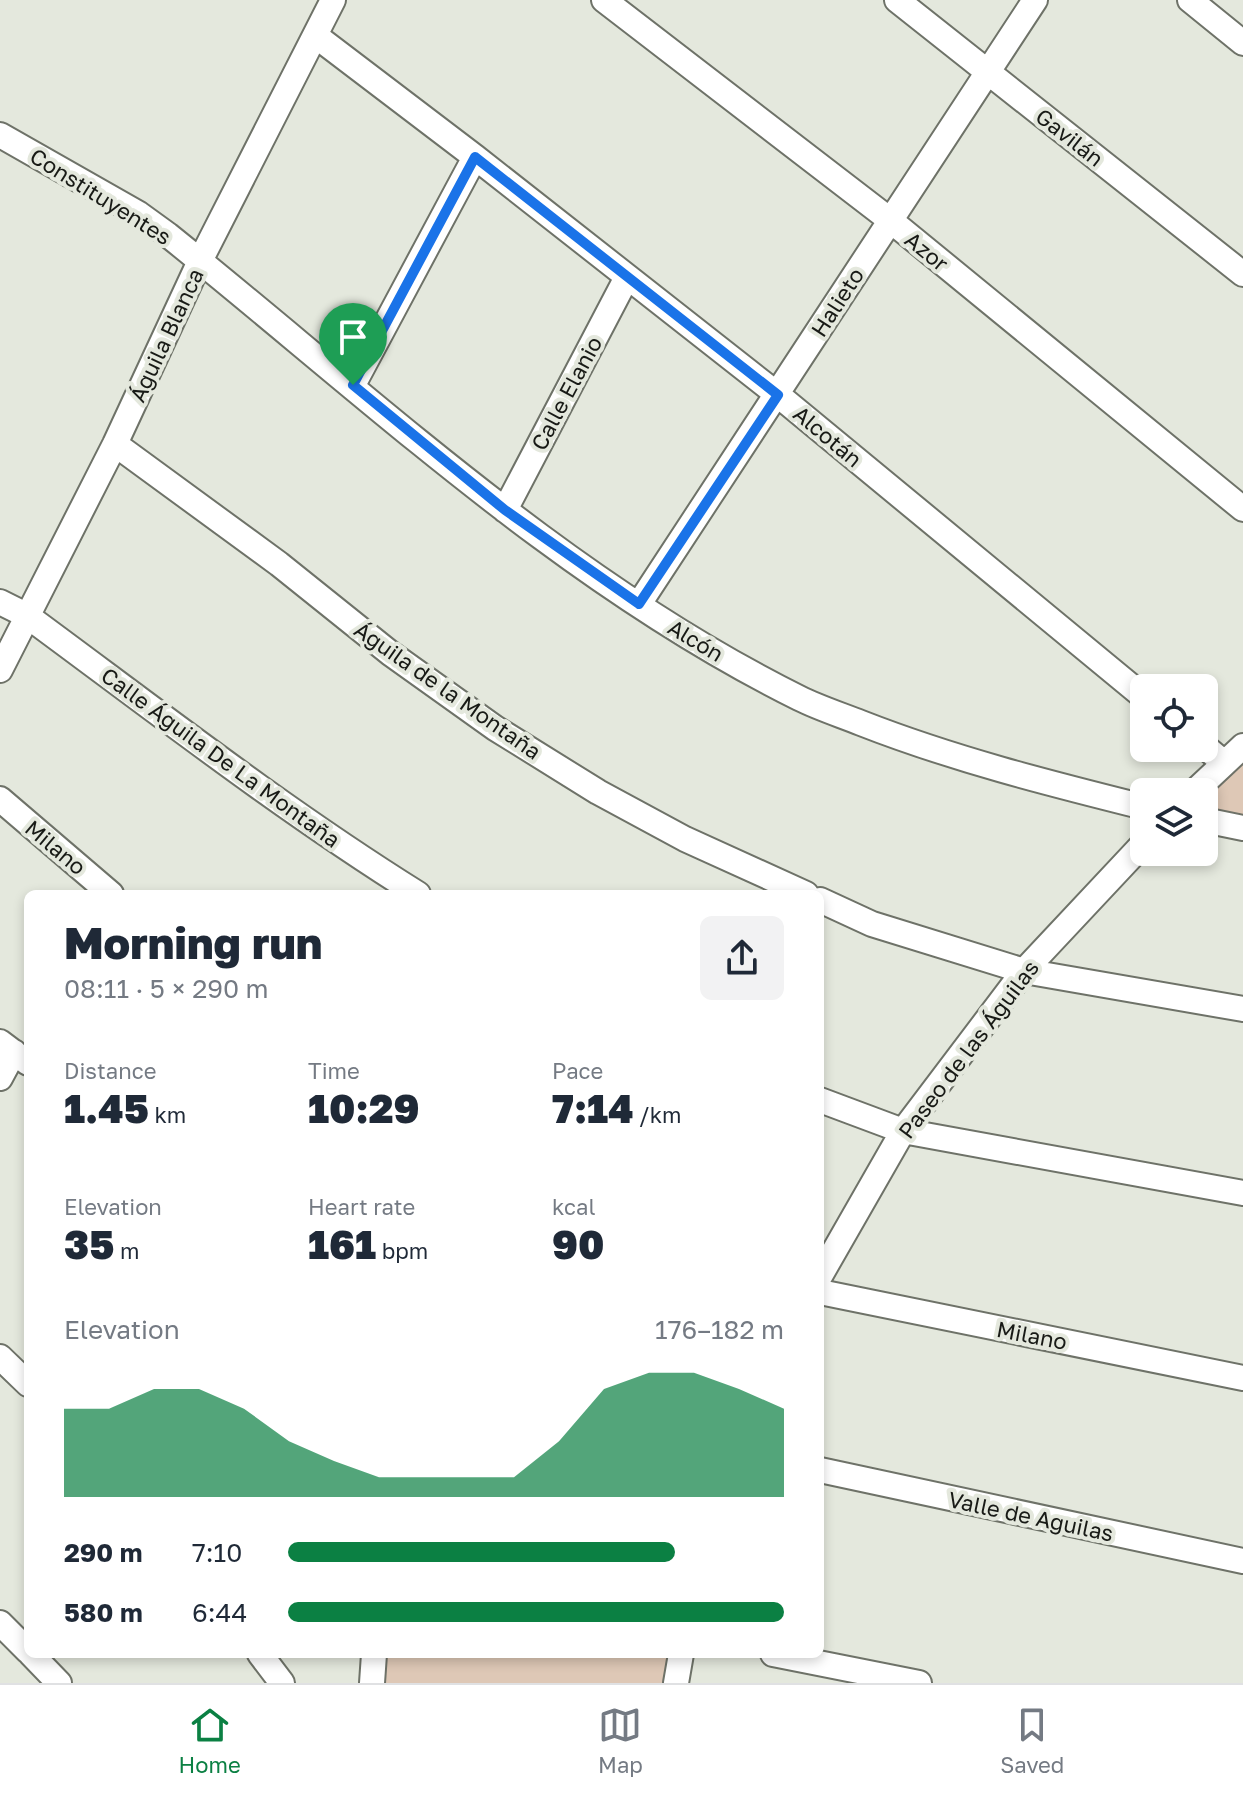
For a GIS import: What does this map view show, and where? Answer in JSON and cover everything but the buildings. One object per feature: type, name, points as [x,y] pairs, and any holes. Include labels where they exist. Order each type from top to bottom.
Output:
[{"type":"street","name":"Águila Blanca","points":[[0,670],[115,444],[200,261],[333,0]]},
{"type":"street","name":"Azor","points":[[604,0],[890,220],[1243,509]]},
{"type":"street","name":"Gavilán","points":[[897,0],[1243,274]]},
{"type":"street","name":"Halieto","points":[[639,604],[1035,0]]},
{"type":"street","points":[[1190,0],[1243,43]]},
{"type":"street","name":"Alcotán","points":[[316,36],[778,395],[1130,685]]},
{"type":"street","name":"Constituyentes","points":[[0,135],[139,214],[200,261]]},
{"type":"street","points":[[353,385],[475,157]]},
{"type":"street","name":"Alcón","points":[[200,261],[505,510],[694,641],[802,699],[897,737],[1009,774],[1130,804]]},
{"type":"street","name":"Calle Elanio","points":[[505,510],[627,277]]},
{"type":"street","name":"Águila de la Montaña","points":[[115,444],[279,564],[390,653],[495,728],[598,792],[672,832],[797,890]]},
{"type":"street","name":"Calle Águila De La Montaña","points":[[0,602],[26,615],[268,792],[412,890]]},
{"type":"street","points":[[1208,778],[1243,746]]},
{"type":"street","points":[[1218,758],[1224,763]]},
{"type":"street","name":"Milano","points":[[0,799],[106,890]]},
{"type":"street","points":[[1218,823],[1243,828]]},
{"type":"street","name":"Paseo de las Águilas","points":[[824,1269],[903,1131],[1024,971],[1130,858]]},
{"type":"street","points":[[824,902],[872,924],[1024,971],[1243,1009]]},
{"type":"street","points":[[0,1078],[14,1053]]},
{"type":"street","points":[[824,1101],[903,1131],[1243,1193]]},
{"type":"street","name":"Milano","points":[[824,1293],[1243,1378]]},
{"type":"street","points":[[0,1357],[24,1380]]},
{"type":"street","name":"Valle de Aguilas","points":[[824,1471],[1243,1561]]},
{"type":"street","points":[[0,1623],[24,1648]]},
{"type":"street","points":[[34,1658],[59,1683]]},
{"type":"street","points":[[263,1658],[282,1683]]},
{"type":"street","points":[[372,1683],[374,1658]]},
{"type":"street","points":[[676,1683],[680,1658]]},
{"type":"street","points":[[793,1658],[919,1683]]},
{"type":"shaded area","points":[[1243,746],[1243,828],[1218,823],[1216,778]]},
{"type":"shaded area","points":[[374,1658],[680,1658],[676,1683],[372,1683]]},
{"type":"route","points":[[475,157],[778,395],[639,604],[505,510],[353,385],[475,157]]}]
